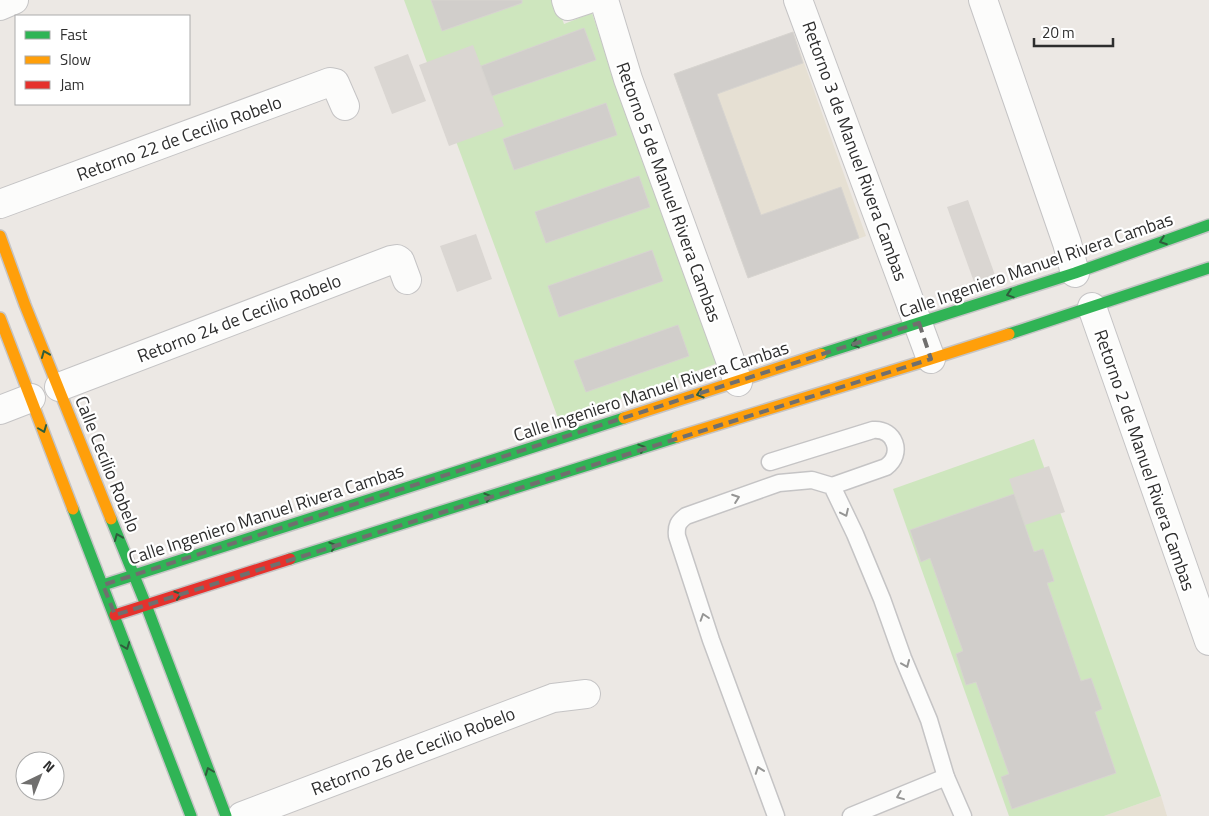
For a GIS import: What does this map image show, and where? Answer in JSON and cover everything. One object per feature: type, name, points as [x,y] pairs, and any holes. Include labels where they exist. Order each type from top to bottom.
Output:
[{"type":"street","points":[[0,6],[14,0]]},
{"type":"street","points":[[566,0],[568,6],[586,0]]},
{"type":"street","name":"Retorno 5 de Manuel Rivera Cambas","points":[[604,0],[628,79],[738,382]]},
{"type":"street","name":"Retorno 3 de Manuel Rivera Cambas","points":[[798,0],[931,359]]},
{"type":"street","points":[[983,0],[1067,243],[1075,273]]},
{"type":"street","name":"Retorno 22 de Cecilio Robelo","points":[[0,204],[330,82],[335,84],[345,106]]},
{"type":"street","name":"Calle Ingeniero Manuel Rivera Cambas","points":[[103,585],[133,574],[559,443],[738,382],[1075,273],[1209,225]]},
{"type":"street","name":"Calle Cecilio Robelo","points":[[0,236],[10,311],[31,398],[191,816]]},
{"type":"street","name":"Retorno 24 de Cecilio Robelo","points":[[58,387],[391,260],[397,259],[400,261],[407,280]]},
{"type":"street","points":[[115,615],[567,468],[931,359],[1209,268]]},
{"type":"street","name":"Retorno 2 de Manuel Rivera Cambas","points":[[1092,307],[1209,641]]},
{"type":"street","name":"Calle Cecilio Robelo","points":[[10,311],[58,387],[146,605],[226,816]]},
{"type":"street","points":[[0,410],[31,398]]},
{"type":"street","name":"Retorno 26 de Cecilio Robelo","points":[[242,816],[553,698],[586,694]]},
{"type":"lane","points":[[770,462],[873,430],[881,430],[888,433],[895,447],[896,455],[886,467],[832,486],[812,480],[779,483],[686,516],[676,528],[711,640],[776,816]]},
{"type":"lane","points":[[832,486],[882,599],[903,658],[930,720],[946,777],[963,816]]},
{"type":"lane","points":[[851,816],[946,777]]},
{"type":"highlighted area","points":[[919,323],[931,359],[115,615],[103,585],[738,382]]},
{"type":"shaded area","points":[[793,32],[866,236],[748,278],[674,74]]},
{"type":"shaded area","points":[[473,45],[504,126],[449,146],[419,65]]},
{"type":"shaded area","points":[[408,54],[426,101],[392,114],[374,67]]},
{"type":"shaded area","points":[[968,200],[995,275],[974,282],[947,207]]},
{"type":"shaded area","points":[[476,234],[492,279],[457,292],[440,246]]},
{"type":"shaded area","points":[[1049,466],[1065,512],[1025,525],[1009,479]]},
{"type":"shaded area","points":[[1161,796],[1167,816],[1104,816]]},
{"type":"green space","points":[[404,0],[555,0],[564,24],[592,13],[616,85],[721,362],[559,421]]},
{"type":"green space","points":[[1034,439],[1161,796],[1104,816],[1009,816],[893,489]]},
{"type":"building","points":[[431,0],[522,0],[522,3],[442,31]]},
{"type":"building","points":[[584,28],[596,60],[492,96],[481,66]]},
{"type":"building","points":[[793,32],[803,63],[717,94],[761,215],[841,187],[859,238],[748,278],[674,74]]},
{"type":"building","points":[[606,103],[617,135],[514,170],[503,139]]},
{"type":"building","points":[[639,176],[650,207],[546,243],[535,212]]},
{"type":"building","points":[[652,250],[663,281],[559,317],[548,286]]},
{"type":"building","points":[[678,325],[689,356],[586,392],[574,361]]},
{"type":"building","points":[[1014,494],[1034,552],[1043,549],[1054,581],[1047,583],[1081,681],[1091,678],[1102,709],[1095,712],[1116,773],[1012,809],[1001,777],[1009,774],[976,682],[966,685],[956,654],[963,651],[930,558],[921,562],[910,530]]},
{"type":"traffic: fast","points":[[821,354],[1075,273],[1209,225]]},
{"type":"traffic: fast","points":[[1009,334],[1209,268]]},
{"type":"traffic: fast","points":[[103,585],[624,418]]},
{"type":"traffic: fast","points":[[290,559],[677,437]]},
{"type":"traffic: fast","points":[[73,509],[191,816]]},
{"type":"traffic: fast","points":[[111,519],[146,605],[226,816]]},
{"type":"traffic: slow","points":[[0,236],[25,305],[111,519]]},
{"type":"traffic: slow","points":[[0,318],[73,509]]},
{"type":"traffic: slow","points":[[677,437],[1009,334]]},
{"type":"traffic: slow","points":[[624,418],[821,354]]},
{"type":"traffic: jam","points":[[115,615],[290,559]]}]
